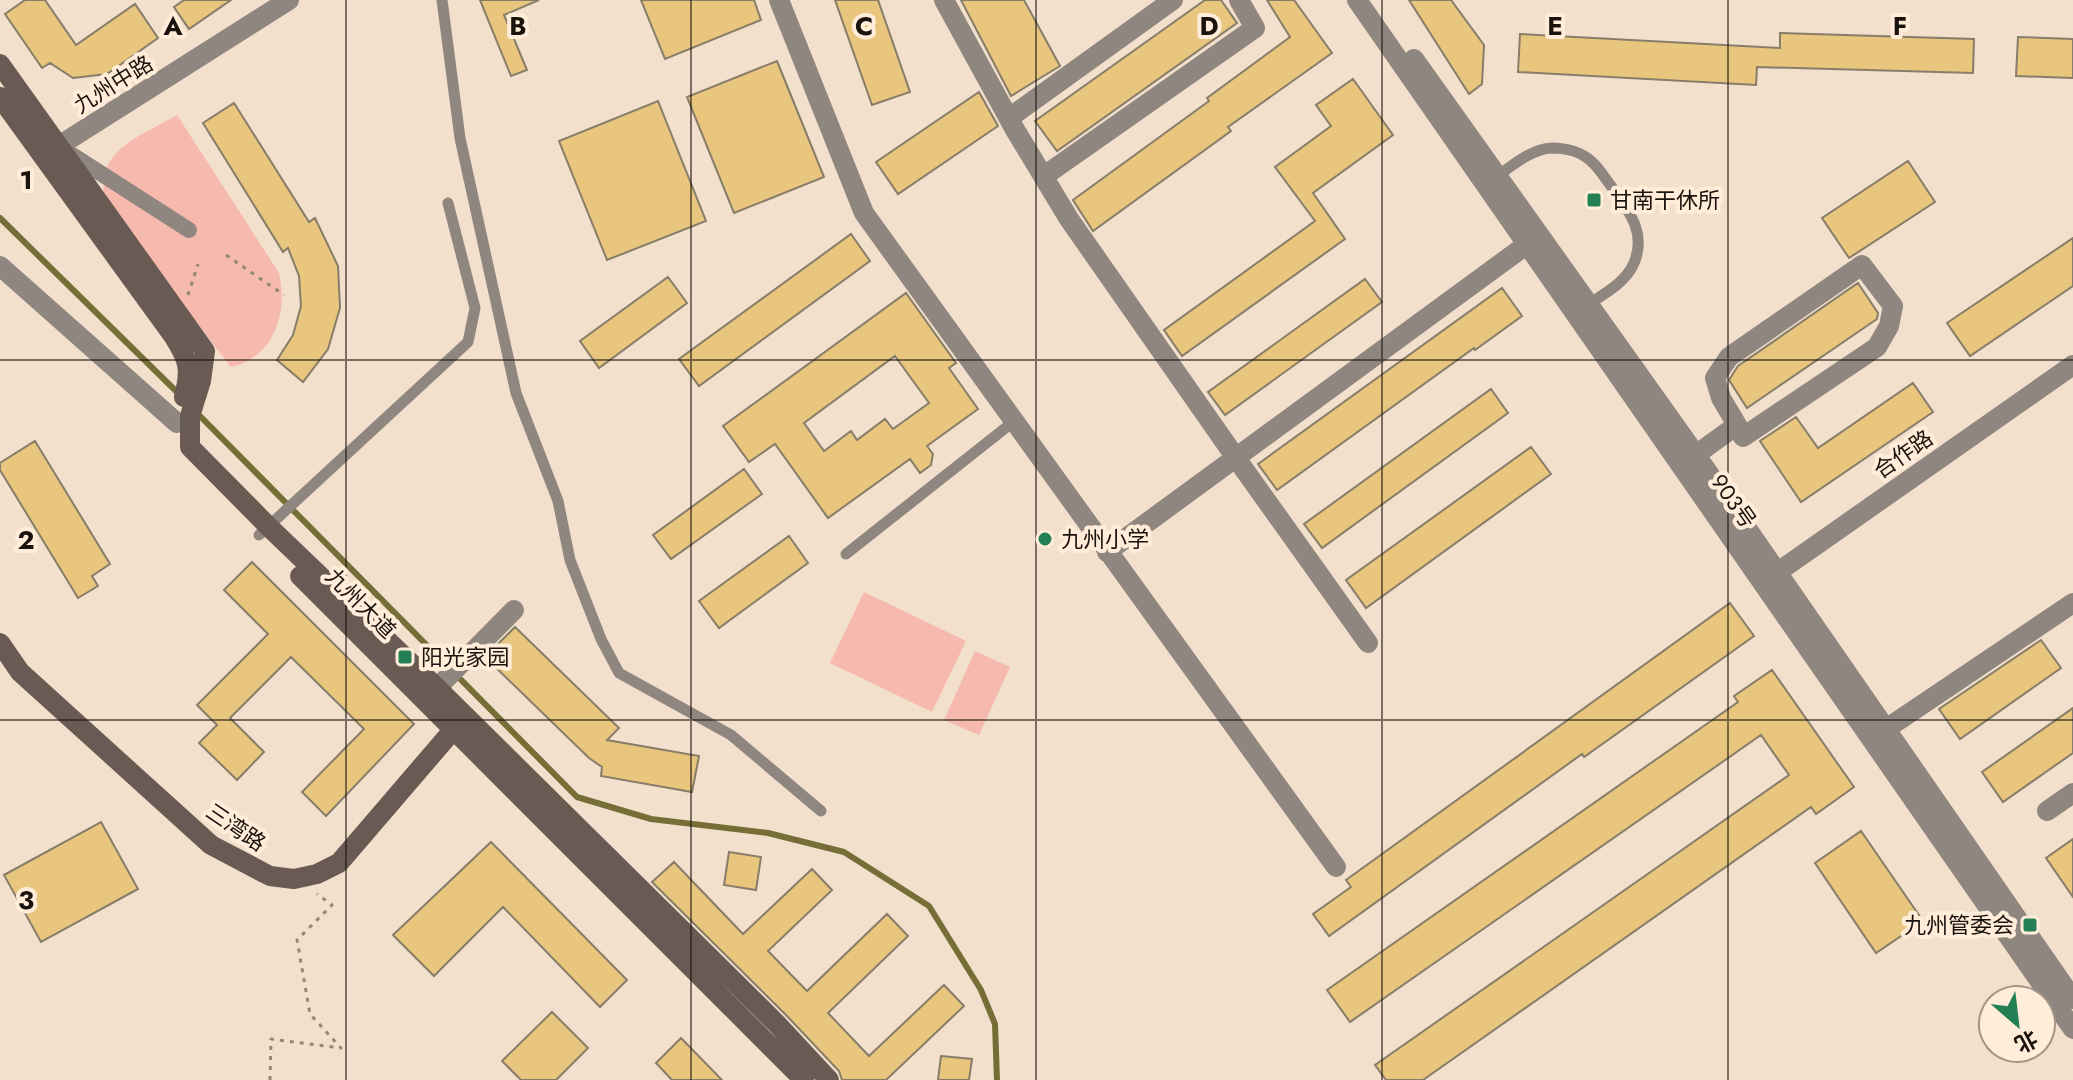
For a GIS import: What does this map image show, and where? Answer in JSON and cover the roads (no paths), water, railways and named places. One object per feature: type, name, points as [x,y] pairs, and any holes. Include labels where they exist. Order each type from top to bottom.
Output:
[{"type":"main road","points":[[0,64],[51,151]]},
{"type":"main road","name":"九州大道","points":[[0,97],[51,151],[186,356],[195,378],[182,417],[182,449],[190,464],[269,527],[435,690],[454,729],[804,1080]]},
{"type":"main road","name":"三湾路","points":[[0,643],[20,672],[211,845],[270,876],[294,879],[317,874],[339,863],[454,729]]},
{"type":"main road","points":[[435,690],[777,1024],[829,1080]]},
{"type":"street","name":"九州中路","points":[[51,151],[289,0]]},
{"type":"street","points":[[779,0],[864,213],[1336,867]]},
{"type":"street","points":[[944,0],[1069,219],[1368,643]]},
{"type":"street","points":[[1009,118],[1173,0]]},
{"type":"street","points":[[1044,176],[1255,28],[1239,0]]},
{"type":"street","name":"903号","points":[[1357,0],[1490,181],[1526,245],[1581,310],[1688,460],[1878,734],[2073,1029]]},
{"type":"street","points":[[1372,0],[1490,181],[1581,310]]},
{"type":"street","points":[[51,151],[189,230]]},
{"type":"street","points":[[1107,552],[1526,245]]},
{"type":"street","points":[[1862,265],[1893,306],[1889,326],[1877,347],[1743,437],[1737,425],[1721,398],[1715,378],[1729,357],[1862,265]]},
{"type":"street","points":[[0,266],[182,417]]},
{"type":"street","name":"合作路","points":[[1769,578],[2073,365]]},
{"type":"street","points":[[1688,460],[1737,425]]},
{"type":"street","points":[[2073,603],[1878,734],[2073,999]]},
{"type":"street","points":[[435,690],[514,610]]},
{"type":"street","points":[[2047,811],[2073,793]]},
{"type":"lane","points":[[442,0],[460,138],[516,393],[558,501],[570,560],[601,639],[619,673],[731,735],[821,811]]},
{"type":"lane","points":[[1490,181],[1534,152],[1549,148],[1565,149],[1579,153],[1592,162],[1632,215],[1638,231],[1638,249],[1633,266],[1623,280],[1581,310]]},
{"type":"lane","points":[[269,527],[468,342],[475,308],[448,203]]},
{"type":"lane","points":[[846,554],[1013,422]]},
{"type":"waterway","points":[[0,218],[179,394]]},
{"type":"waterway","points":[[195,411],[577,797],[651,819],[768,833],[844,852],[929,906],[981,990],[995,1024],[997,1080]]},
{"type":"place","name":"甘南干休所","points":[[1594,200]]},
{"type":"place","name":"九州小学","points":[[1045,539]]},
{"type":"place","name":"阳光家园","points":[[405,657]]},
{"type":"place","name":"九州管委会","points":[[2030,925]]}]
